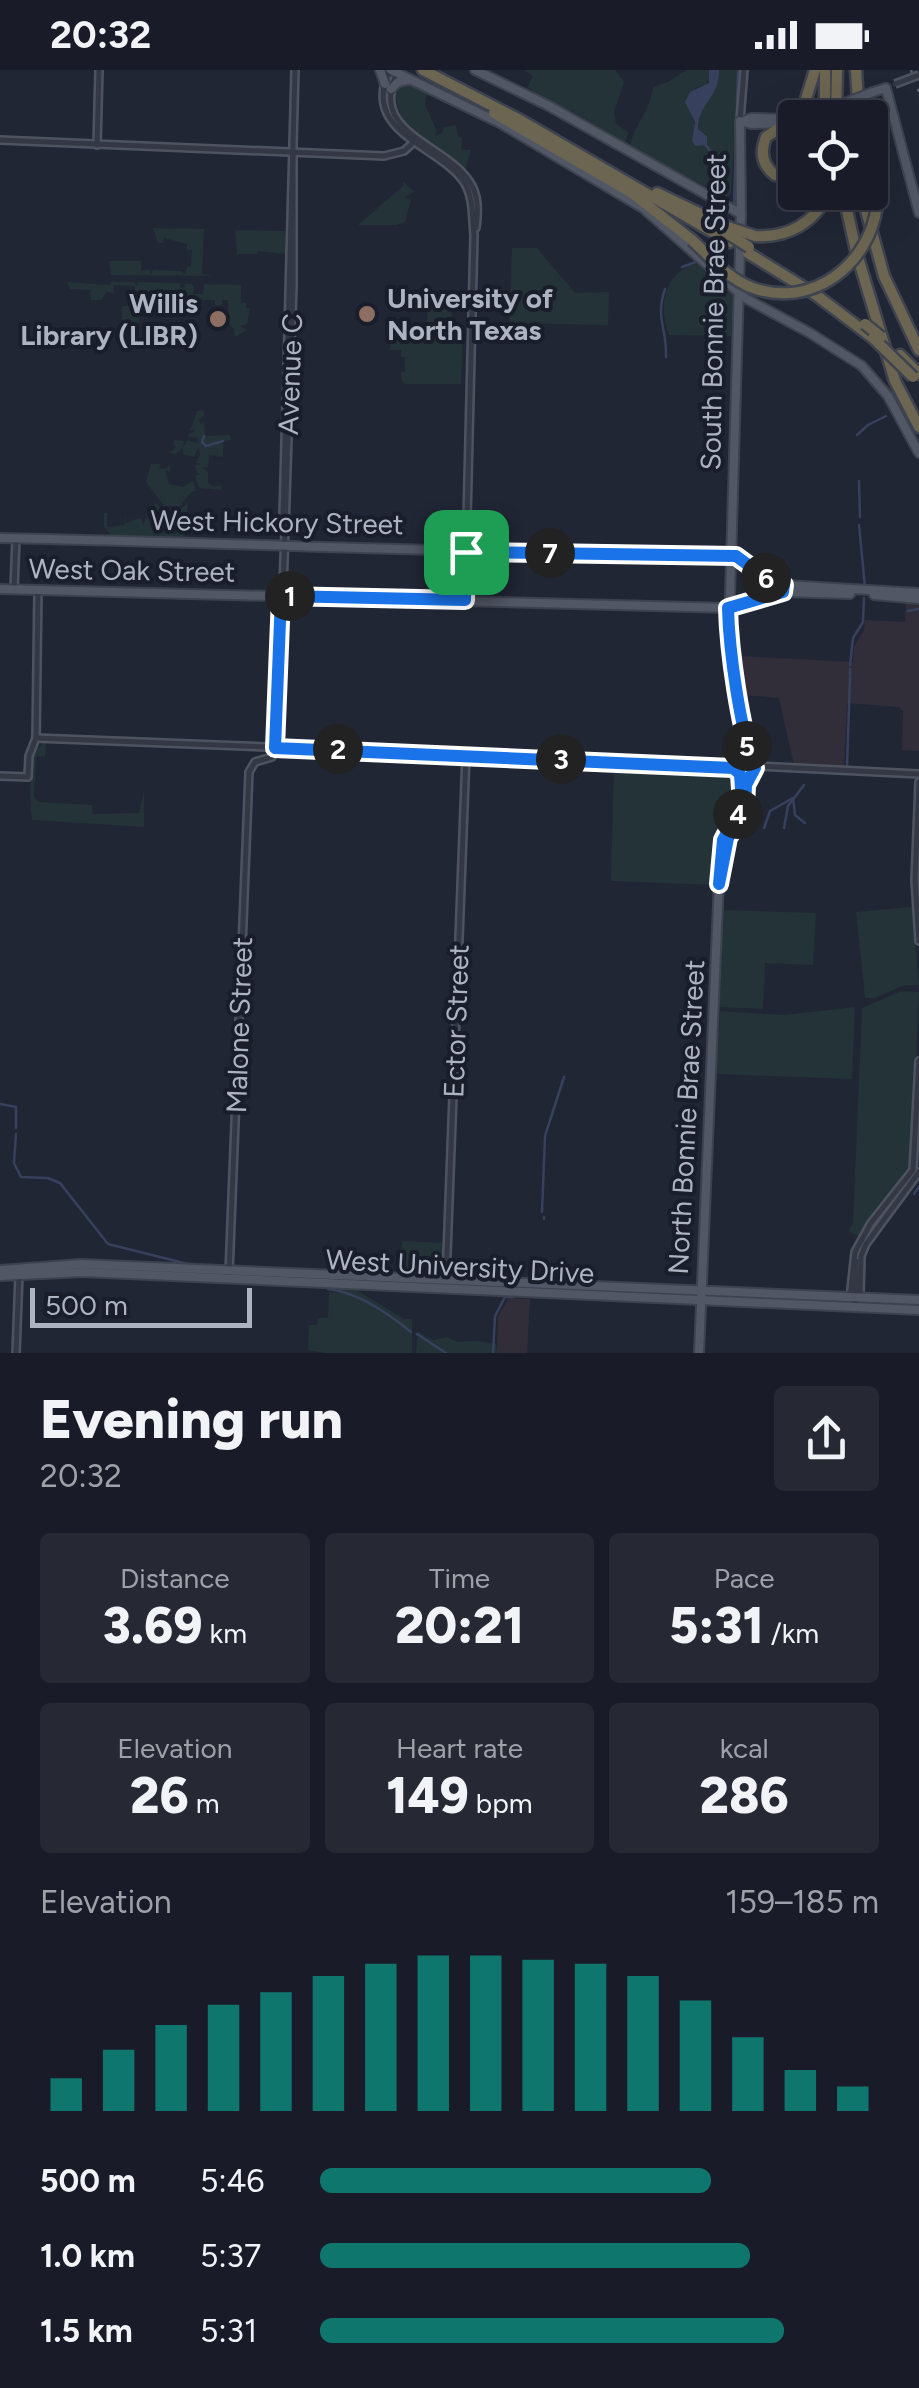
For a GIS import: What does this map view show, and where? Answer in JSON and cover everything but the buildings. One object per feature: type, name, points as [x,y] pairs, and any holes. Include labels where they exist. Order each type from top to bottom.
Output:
[{"type":"highway","points":[[424,70],[751,245],[865,324],[900,355],[917,378]]},
{"type":"highway","points":[[438,70],[658,198]]},
{"type":"highway","points":[[806,100],[815,70]]},
{"type":"highway","points":[[818,100],[825,70]]},
{"type":"highway","points":[[836,100],[837,70]]},
{"type":"highway","points":[[854,70],[855,100]]},
{"type":"highway","points":[[461,89],[568,158],[632,192],[730,275],[768,292],[800,292],[836,276],[855,259],[871,232],[876,210]]},
{"type":"highway","points":[[778,129],[766,137],[763,158],[766,166],[778,175]]},
{"type":"highway","points":[[568,158],[598,181]]},
{"type":"highway","points":[[751,245],[801,226],[819,210]]},
{"type":"highway","points":[[847,210],[896,381],[919,428]]},
{"type":"highway","points":[[866,210],[880,262],[919,350]]},
{"type":"highway","points":[[751,245],[873,338],[917,378]]},
{"type":"highway","points":[[880,262],[919,339]]},
{"type":"main road","points":[[380,70],[388,87],[400,82],[400,72],[500,123],[652,215],[753,303],[838,351],[876,379],[919,453]]},
{"type":"main road","points":[[475,70],[548,106],[741,214]]},
{"type":"main road","points":[[854,100],[890,86],[919,213]]},
{"type":"main road","points":[[742,121],[778,120]]},
{"type":"main road","name":"South Bonnie Brae Street","points":[[730,558],[742,121]]},
{"type":"main road","points":[[722,204],[732,200],[738,188]]},
{"type":"main road","points":[[737,311],[743,303],[753,303]]},
{"type":"main road","name":"West Hickory Street","points":[[0,538],[730,558],[747,564],[784,588]]},
{"type":"main road","name":"North Bonnie Brae Street","points":[[719,884],[728,838],[745,810],[746,785],[754,769],[746,745],[729,636],[730,558]]},
{"type":"main road","name":"West Oak Street","points":[[0,589],[728,608],[784,588],[919,596]]},
{"type":"main road","name":"North Bonnie Brae Street","points":[[698,1353],[719,884],[723,840],[742,804],[740,767],[746,745]]},
{"type":"main road","points":[[740,767],[754,769]]},
{"type":"main road","points":[[740,767],[754,769]]},
{"type":"main road","name":"West University Drive","points":[[0,1273],[229,1275],[855,1300]]},
{"type":"main road","name":"West University Drive","points":[[700,1296],[790,1304],[855,1300]]},
{"type":"main road","points":[[855,1300],[906,1297],[917,1304]]},
{"type":"street","points":[[97,145],[100,70]]},
{"type":"street","name":"Avenue C","points":[[284,544],[296,70]]},
{"type":"street","name":"South Bonnie Brae Street","points":[[742,121],[744,70]]},
{"type":"street","points":[[400,72],[388,87],[395,114],[416,141],[458,168],[470,181],[478,206],[474,236],[465,600]]},
{"type":"street","points":[[890,86],[919,75]]},
{"type":"street","points":[[0,140],[391,156],[416,141]]},
{"type":"street","name":"Avenue C","points":[[284,544],[296,158],[293,153]]},
{"type":"street","points":[[14,590],[16,538]]},
{"type":"street","points":[[275,748],[284,544]]},
{"type":"street","points":[[0,776],[28,777],[29,756],[36,738],[38,590]]},
{"type":"street","points":[[36,738],[740,767]]},
{"type":"street","name":"Malone Street","points":[[229,1275],[249,772],[255,762],[272,756],[275,748]]},
{"type":"street","name":"Ector Street","points":[[446,1285],[466,755]]},
{"type":"street","points":[[754,769],[919,778],[914,880],[919,941]]},
{"type":"street","points":[[855,1300],[856,1251],[871,1224],[913,1170],[919,1066]]},
{"type":"street","points":[[855,1300],[866,1244],[919,1172]]},
{"type":"street","points":[[16,1353],[19,1271]]},
{"type":"shaded area","points":[[523,70],[615,70],[624,82],[614,112],[616,124],[628,132],[625,145],[598,130],[574,109],[568,114],[531,94],[532,89],[525,92],[533,76]]},
{"type":"shaded area","points":[[686,70],[709,70],[711,78],[706,85],[695,88],[691,113],[696,129],[692,141],[707,135],[698,129],[699,121],[716,86],[719,70],[739,70],[728,198],[630,147],[653,87]]},
{"type":"shaded area","points":[[409,84],[427,92],[425,105],[437,131],[435,136],[444,127],[456,125],[458,137],[462,138],[461,149],[471,150],[465,172],[419,137],[402,116],[396,89]]},
{"type":"shaded area","points":[[403,181],[414,192],[405,197],[411,200],[405,222],[358,225],[403,186]]},
{"type":"shaded area","points":[[153,228],[204,229],[202,274],[213,276],[111,275],[109,261],[141,261],[141,270],[150,270],[151,274],[153,270],[185,274],[191,266],[192,250],[187,250],[187,244],[164,238],[163,243],[158,243]]},
{"type":"shaded area","points":[[235,230],[285,231],[285,254],[237,254]]},
{"type":"shaded area","points":[[512,248],[537,248],[575,293],[609,292],[608,325],[509,323]]},
{"type":"shaded area","points":[[695,264],[704,266],[733,294],[731,336],[669,335],[664,314],[666,293],[676,275]]},
{"type":"shaded area","points":[[67,282],[133,282],[137,286],[138,282],[180,283],[184,288],[191,284],[191,312],[163,312],[169,298],[163,302],[163,289],[155,289],[154,301],[147,298],[153,305],[140,305],[139,324],[130,324],[128,318],[122,326],[126,331],[120,332],[122,306],[139,306],[134,286],[114,285],[114,293],[106,292],[101,300],[91,300],[90,290],[70,289]]},
{"type":"shaded area","points":[[204,284],[241,285],[241,303],[246,302],[246,308],[250,308],[247,324],[240,326],[247,330],[235,337],[229,324],[228,300],[215,305],[215,300],[202,297],[193,300],[193,294],[203,294]]},
{"type":"shaded area","points":[[427,297],[452,297],[451,331],[463,332],[461,384],[405,384],[401,379],[405,357],[401,357],[401,350],[390,350],[391,331],[448,331],[427,330]]},
{"type":"shaded area","points":[[204,410],[199,419],[201,425],[204,421],[205,436],[230,435],[231,440],[223,441],[223,457],[209,455],[208,467],[202,468],[208,472],[208,483],[214,487],[221,485],[221,490],[199,488],[195,476],[202,473],[197,473],[195,465],[202,464],[195,463],[200,456],[199,446],[194,457],[183,454],[188,440],[198,443],[197,438],[188,437],[195,432],[190,431],[197,411]]},
{"type":"shaded area","points":[[174,440],[184,441],[176,454],[170,453],[176,446]]},
{"type":"shaded area","points":[[151,464],[161,464],[159,468],[165,469],[170,464],[170,472],[165,470],[169,484],[183,487],[193,481],[196,491],[180,506],[164,506],[146,482]]},
{"type":"shaded area","points":[[155,502],[164,512],[160,523],[155,519],[155,526],[174,535],[183,525],[179,510],[188,503],[185,538],[155,534],[112,536],[104,527],[104,513],[107,527],[125,525],[126,512],[126,523],[133,521],[131,515],[133,520],[141,518],[143,525],[146,518],[154,520]]},
{"type":"shaded area","points":[[906,602],[919,603],[919,751],[902,750],[903,711],[899,707],[847,703],[844,767],[794,765],[779,698],[743,695],[737,656],[853,662],[854,647],[865,620],[905,622]]},
{"type":"shaded area","points":[[46,741],[45,756],[36,757],[34,797],[38,802],[92,805],[93,814],[139,813],[144,791],[144,827],[32,820],[32,765],[39,747]]},
{"type":"shaded area","points":[[614,761],[736,774],[740,802],[720,841],[716,885],[611,881]]},
{"type":"shaded area","points":[[912,907],[919,985],[905,985],[875,998],[865,998],[856,912]]},
{"type":"shaded area","points":[[724,910],[816,913],[813,965],[765,963],[763,1009],[718,1007]]},
{"type":"shaded area","points":[[901,991],[919,992],[911,1167],[859,1236],[848,1231],[853,1223],[862,1008]]},
{"type":"shaded area","points":[[855,1007],[852,1079],[716,1074],[720,1011],[784,1015]]},
{"type":"shaded area","points":[[402,1241],[446,1243],[444,1277],[400,1277]]},
{"type":"shaded area","points":[[340,1287],[353,1288],[404,1319],[412,1319],[412,1353],[308,1350],[309,1325],[317,1325],[318,1318],[328,1318],[329,1292],[338,1293]]},
{"type":"shaded area","points":[[509,1298],[530,1299],[527,1353],[497,1353],[498,1316]]},
{"type":"shaded area","points":[[418,1332],[433,1340],[447,1337],[457,1342],[496,1344],[497,1353],[416,1353]]},
{"type":"water","points":[[709,70],[719,70],[716,87],[699,120],[698,129],[707,136],[707,145],[695,146],[695,122],[685,102],[690,92],[709,83]]},
{"type":"waterway","points":[[734,204],[738,70]]},
{"type":"waterway","points":[[705,144],[713,155],[713,168],[729,204]]},
{"type":"waterway","points":[[682,267],[696,262]]},
{"type":"waterway","points":[[665,289],[661,316],[666,357]]},
{"type":"waterway","points":[[857,435],[886,416]]},
{"type":"waterway","points":[[204,436],[202,442],[206,446],[223,441]]},
{"type":"waterway","points":[[859,481],[860,517]]},
{"type":"waterway","points":[[859,525],[865,587]]},
{"type":"waterway","points":[[850,665],[853,638],[863,622],[864,598]]},
{"type":"waterway","points":[[908,611],[919,609]]},
{"type":"waterway","points":[[850,669],[850,675]]},
{"type":"waterway","points":[[847,767],[850,677]]},
{"type":"waterway","points":[[784,828],[788,806],[804,785]]},
{"type":"waterway","points":[[764,828],[770,811],[793,798],[795,815],[805,823]]},
{"type":"waterway","points":[[542,1212],[545,1136],[564,1077]]},
{"type":"waterway","points":[[0,1104],[16,1107],[16,1128]]},
{"type":"waterway","points":[[16,1134],[14,1163],[21,1177],[48,1178],[60,1183],[108,1244],[192,1265]]},
{"type":"waterway","points":[[914,1194],[919,1187]]},
{"type":"waterway","points":[[328,1289],[362,1299],[411,1332]]},
{"type":"waterway","points":[[493,1353],[495,1316],[505,1297],[514,1297]]},
{"type":"waterway","points":[[532,1297],[540,1297]]},
{"type":"waterway","points":[[546,1297],[586,1299]]},
{"type":"waterway","points":[[594,1299],[621,1301]]},
{"type":"waterway","points":[[626,1301],[647,1301]]},
{"type":"waterway","points":[[653,1302],[685,1303]]},
{"type":"waterway","points":[[417,1334],[446,1353]]},
{"type":"railway","points":[[911,70],[919,92]]},
{"type":"place","name":"University of North Texas","points":[[367,314]]},
{"type":"place","name":"Willis Library (LIBR)","points":[[218,319]]},
{"type":"route","points":[[466,552],[736,556],[767,579],[784,585],[783,592],[746,606],[728,608],[746,745],[755,768],[746,785],[745,810],[728,838],[719,884],[723,840],[740,811],[743,797],[740,774],[733,768],[275,748],[281,596],[465,600],[466,552]]}]
